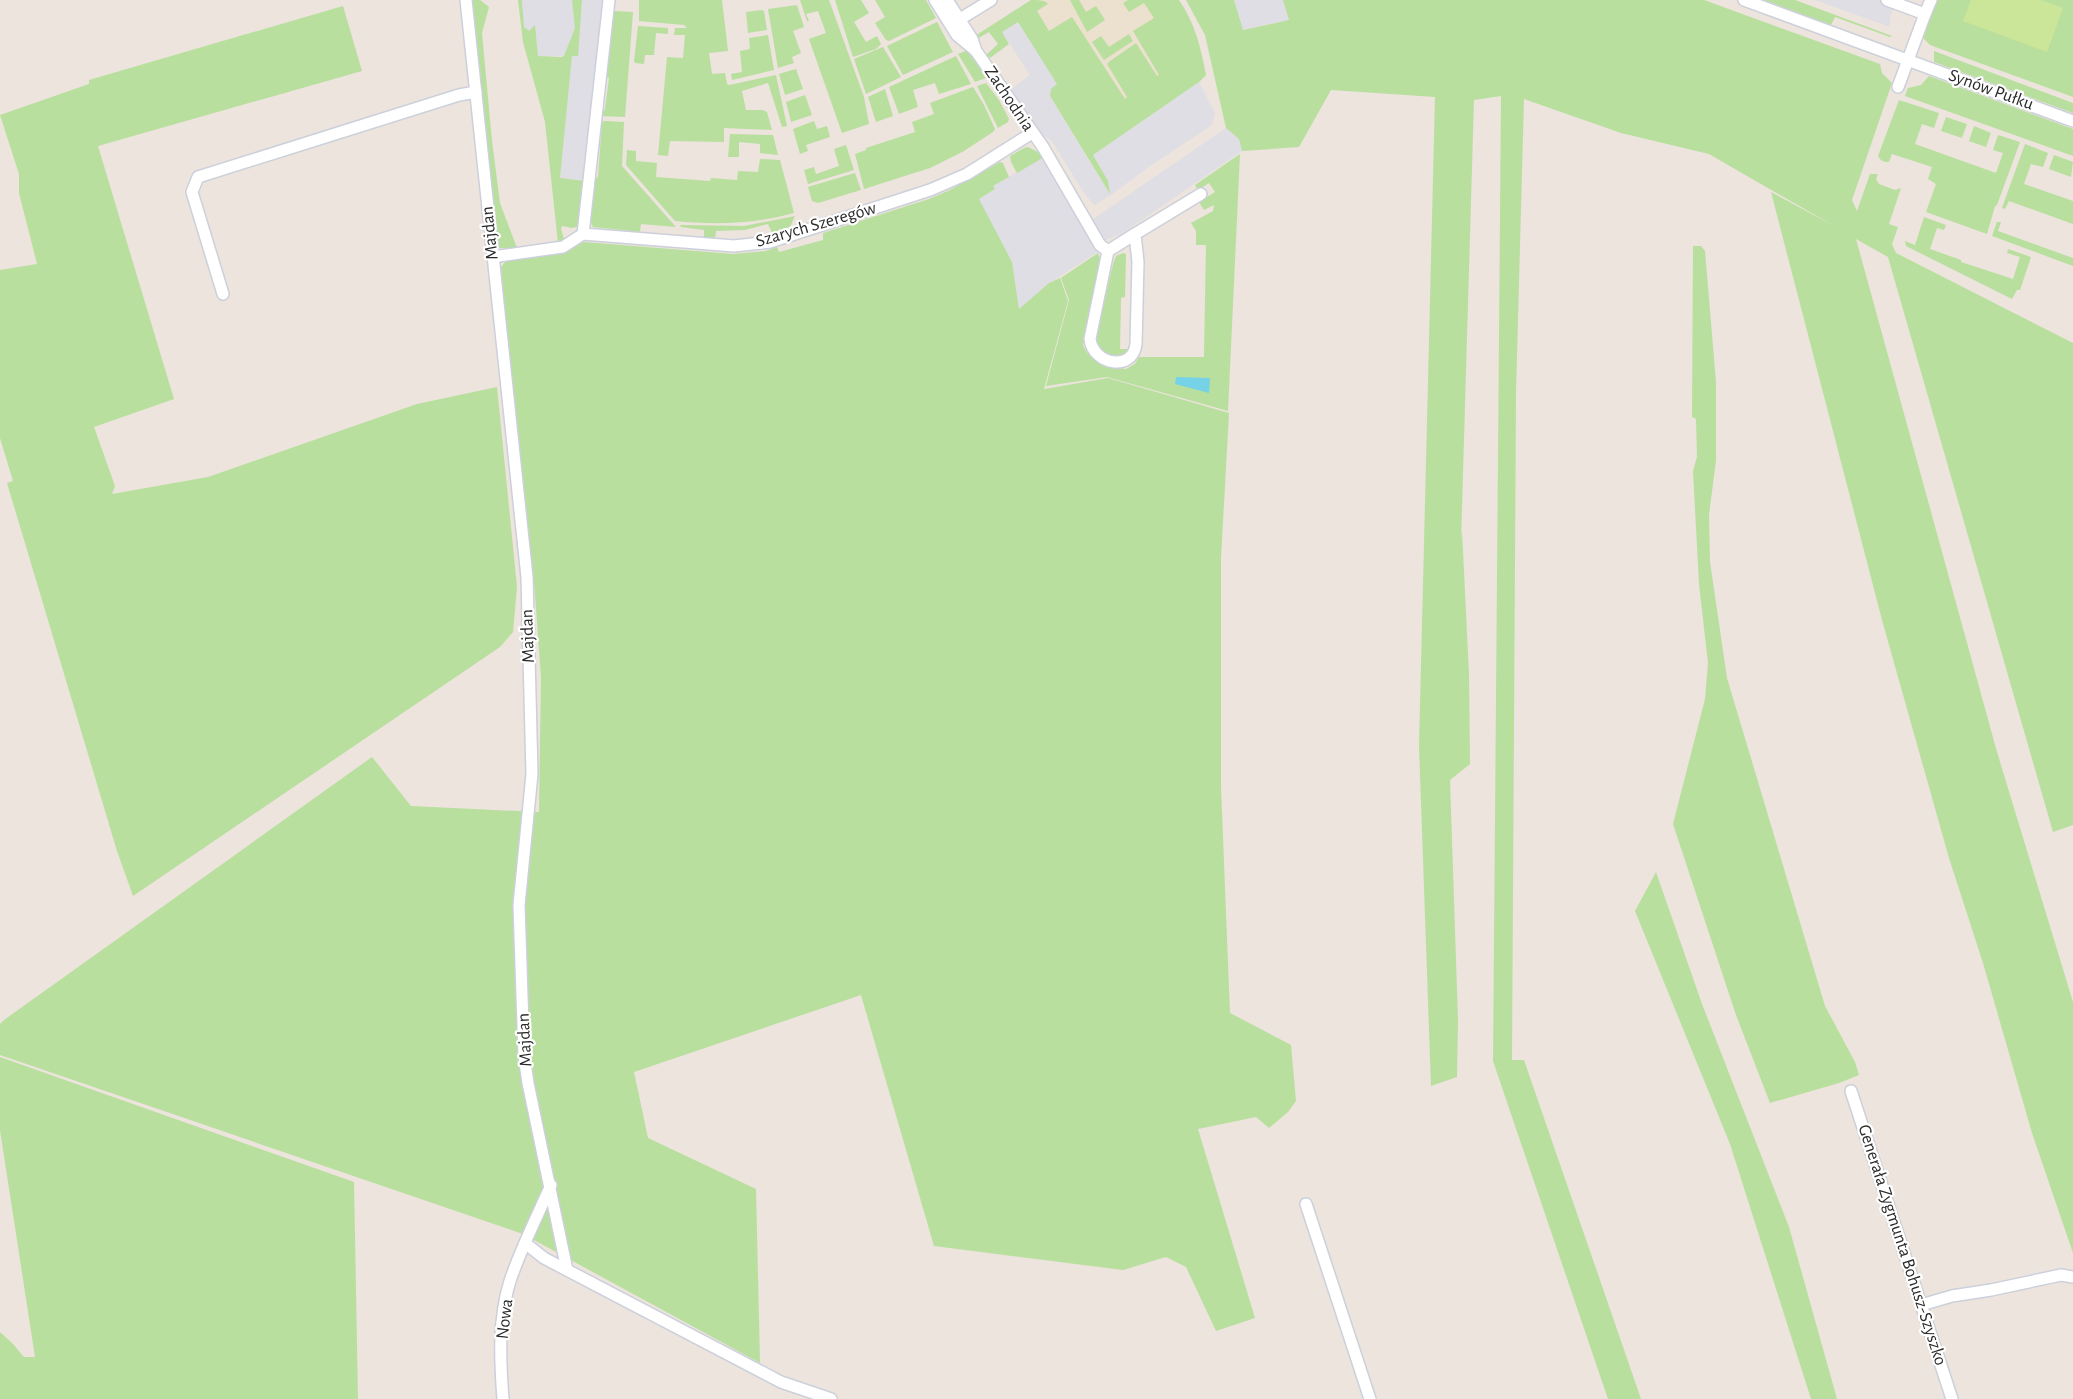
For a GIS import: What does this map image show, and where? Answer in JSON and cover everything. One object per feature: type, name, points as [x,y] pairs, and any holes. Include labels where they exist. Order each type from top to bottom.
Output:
[{"type":"street","name":"Majdan","points":[[466,0],[527,577],[532,774],[519,905],[524,1056],[567,1270]]},
{"type":"street","points":[[492,257],[563,247],[584,234],[609,0]]},
{"type":"street","name":"Zachodnia","points":[[935,0],[955,23]]},
{"type":"street","name":"Zachodnia","points":[[946,0],[955,23],[957,35],[976,51],[1043,147],[1100,245],[1108,251]]},
{"type":"street","points":[[955,23],[991,0]]},
{"type":"street","name":"Synów Pułku","points":[[1744,0],[2073,121]]},
{"type":"street","points":[[1887,0],[1925,14]]},
{"type":"street","points":[[1898,87],[1930,0]]},
{"type":"street","points":[[222,294],[192,192],[198,177],[459,95],[476,92]]},
{"type":"street","name":"Szarych Szeregów","points":[[584,234],[734,246],[770,242],[930,190],[967,174],[1032,133]]},
{"type":"street","points":[[1135,234],[1138,262],[1135,351],[1125,361],[1112,362],[1096,356],[1091,348],[1090,339],[1108,251],[1135,234],[1201,194]]},
{"type":"street","name":"Generała Zygmunta Bohusz-Szyszko","points":[[1851,1092],[1952,1399]]},
{"type":"street","name":"Nowa","points":[[503,1399],[501,1356],[504,1312],[510,1283],[525,1242],[550,1185]]},
{"type":"street","points":[[1306,1204],[1370,1399]]},
{"type":"street","points":[[525,1242],[544,1258],[781,1382],[831,1399]]},
{"type":"street","points":[[1921,1305],[1952,1296],[2056,1276],[2073,1277]]},
{"type":"shaded area","points":[[522,0],[605,0],[585,181],[560,179],[572,56],[538,56],[535,26],[529,32],[524,27]]},
{"type":"shaded area","points":[[1043,0],[1149,0],[1198,79],[1101,144],[1021,15]]},
{"type":"shaded area","points":[[1234,0],[1283,0],[1289,20],[1242,30]]},
{"type":"shaded area","points":[[1815,0],[1901,0],[1893,9],[1890,27]]},
{"type":"shaded area","points":[[1018,22],[1058,84],[1050,97],[1109,193],[1108,181],[1093,155],[1199,82],[1215,113],[1212,125],[1094,205],[1082,190],[1052,141],[1041,134],[1010,90],[1030,75],[1002,32]]},
{"type":"shaded area","points":[[1226,128],[1239,139],[1242,151],[1121,234],[1105,240],[1092,220]]},
{"type":"shaded area","points":[[1046,156],[1098,252],[1049,283],[1019,310],[1012,262],[978,199],[995,189],[993,186]]},
{"type":"green space","points":[[470,0],[480,0],[489,7],[482,33],[492,141],[500,203],[517,248],[497,248]]},
{"type":"green space","points":[[518,0],[522,0],[524,27],[529,31],[535,25],[538,56],[561,57],[564,56],[575,28],[572,0],[582,0],[578,56],[572,56],[560,178],[585,181],[580,226],[572,228],[562,226],[564,239],[558,243],[545,122],[523,42]]},
{"type":"green space","points":[[639,0],[722,0],[728,51],[709,53],[712,74],[725,73],[727,84],[729,85],[776,75],[787,126],[782,127],[768,83],[742,91],[746,110],[762,110],[767,112],[772,130],[724,128],[724,142],[670,141],[668,156],[658,155],[667,57],[683,58],[685,35],[674,35],[675,28],[687,28],[684,25],[639,21]]},
{"type":"green space","points":[[800,0],[829,0],[864,97],[869,124],[842,133],[809,39],[826,33],[818,11],[806,14],[809,21],[807,21]]},
{"type":"green space","points":[[835,0],[861,0],[869,13],[854,22],[866,42],[877,36],[881,44],[876,49],[853,57]]},
{"type":"green space","points":[[875,0],[926,0],[936,18],[889,41],[886,40],[875,23],[885,17]]},
{"type":"green space","points":[[1031,0],[1043,1],[1048,4],[1037,11],[1049,31],[1072,17],[1125,99],[1127,97],[1107,64],[1110,61],[1136,43],[1157,76],[1159,75],[1133,31],[1154,18],[1144,3],[1129,12],[1123,3],[1128,0],[1179,0],[1193,27],[1206,75],[1199,82],[1093,155],[1108,181],[1110,194],[1050,96],[1051,89],[1057,84],[1018,22],[1002,32],[1009,44],[990,58],[986,55],[998,44],[989,32],[977,39],[975,36]]},
{"type":"green space","points":[[1070,0],[1079,0],[1086,12],[1096,6],[1105,20],[1087,32]]},
{"type":"green space","points":[[1186,0],[1234,0],[1243,30],[1289,20],[1283,0],[1704,0],[1880,64],[1882,73],[1892,83],[1852,200],[1857,211],[1870,174],[1878,174],[1876,179],[1879,184],[1895,190],[1901,188],[1889,224],[1898,227],[1892,244],[1896,253],[2073,343],[2073,825],[2053,832],[1888,257],[1856,239],[1997,752],[2073,1002],[2073,1253],[2032,1133],[1983,963],[1949,858],[1882,620],[1771,192],[1834,226],[1709,154],[1621,133],[1524,99],[1516,393],[1512,1060],[1524,1060],[1641,1399],[1608,1399],[1493,1061],[1501,96],[1474,100],[1461,541],[1462,530],[1469,675],[1470,764],[1450,780],[1458,1020],[1457,1077],[1431,1086],[1419,746],[1435,97],[1331,90],[1299,147],[1242,151],[1239,139],[1226,128],[1205,35]]},
{"type":"green space","points":[[1764,0],[1795,0],[1892,36],[1890,37],[1835,17],[1831,25]]},
{"type":"green space","points":[[1935,0],[2073,0],[2073,97],[1930,45],[1922,37]]},
{"type":"green space","points":[[1971,0],[2041,0],[2063,8],[2047,52],[1963,21]]},
{"type":"green space","points":[[797,5],[804,27],[793,31],[801,53],[792,57],[794,63],[778,68],[768,9]]},
{"type":"green space","points":[[343,6],[362,71],[98,146],[174,399],[94,427],[115,486],[112,494],[208,477],[417,404],[497,387],[517,587],[513,632],[500,647],[133,896],[117,851],[7,483],[13,481],[0,438],[0,270],[37,264],[19,193],[19,174],[0,115],[89,84],[89,80]]},
{"type":"green space","points":[[613,11],[633,12],[625,117],[600,116],[605,109],[609,78],[605,75]]},
{"type":"green space","points":[[764,11],[767,30],[748,33],[746,12]]},
{"type":"green space","points":[[937,22],[953,52],[903,75],[887,46]]},
{"type":"green space","points":[[638,26],[668,28],[668,34],[656,33],[654,55],[645,55],[644,64],[635,63],[634,61]]},
{"type":"green space","points":[[1129,34],[1133,41],[1104,60],[1092,42],[1101,36],[1109,47]]},
{"type":"green space","points":[[768,35],[774,70],[732,80],[731,74],[742,72],[740,51],[750,49],[749,38]]},
{"type":"green space","points":[[883,47],[901,77],[866,94],[854,59]]},
{"type":"green space","points":[[968,50],[986,78],[975,82],[958,54]]},
{"type":"green space","points":[[1934,51],[2073,103],[2073,113],[1934,62]]},
{"type":"green space","points":[[956,56],[971,84],[939,94],[935,83],[913,90],[918,107],[899,114],[889,87]]},
{"type":"green space","points":[[796,69],[803,89],[785,95],[779,74]]},
{"type":"green space","points":[[1929,76],[2073,129],[2073,156],[1905,96],[1908,88],[1921,85]]},
{"type":"green space","points":[[986,83],[999,100],[1009,119],[1008,122],[998,128],[977,86]]},
{"type":"green space","points":[[973,87],[995,129],[993,132],[964,151],[930,168],[864,189],[855,154],[866,150],[866,148],[915,132],[912,122],[934,114],[930,103]]},
{"type":"green space","points":[[885,89],[893,116],[876,122],[868,97]]},
{"type":"green space","points":[[805,95],[812,115],[791,122],[786,102]]},
{"type":"green space","points":[[1899,100],[1939,113],[1934,128],[1922,124],[1915,144],[1996,173],[2003,153],[1993,150],[1998,135],[2020,142],[1995,206],[1987,234],[1926,212],[1936,184],[1928,179],[1932,167],[1892,154],[1889,162],[1882,161],[1879,158],[1878,156]]},
{"type":"green space","points":[[1946,117],[1967,124],[1962,138],[1941,131]]},
{"type":"green space","points":[[814,121],[817,129],[827,126],[830,137],[806,145],[808,151],[800,154],[793,129]]},
{"type":"green space","points":[[602,122],[624,122],[622,166],[676,227],[641,224],[640,232],[593,227],[589,219],[592,181],[598,177]]},
{"type":"green space","points":[[1974,126],[1991,133],[1986,147],[1969,141]]},
{"type":"green space","points":[[730,134],[773,135],[778,155],[760,153],[760,144],[739,142],[739,157],[728,157]]},
{"type":"green space","points":[[2025,144],[2048,153],[2043,167],[2031,164],[2024,184],[2073,201],[2073,224],[2009,201],[2005,209],[2002,208]]},
{"type":"green space","points":[[846,145],[854,170],[808,184],[804,170],[814,167],[816,174],[839,166],[834,149]]},
{"type":"green space","points":[[1028,147],[1046,156],[1017,173],[1010,156]]},
{"type":"green space","points":[[627,150],[636,151],[636,161],[657,163],[656,177],[710,181],[711,178],[737,180],[738,171],[758,172],[760,159],[780,160],[794,213],[735,223],[675,221],[626,165]]},
{"type":"green space","points":[[1240,154],[1228,411],[1107,377],[1046,386],[1069,300],[1061,278],[1098,253],[1101,262],[1083,345],[1090,356],[1100,363],[1126,369],[1135,364],[1139,357],[1204,357],[1206,245],[1196,245],[1196,231],[1191,223],[1213,211],[1214,205],[1204,210],[1199,202],[1215,192],[1209,183],[1198,190],[1195,185]]},
{"type":"green space","points":[[2054,155],[2073,162],[2071,177],[2049,169]]},
{"type":"green space","points":[[1000,162],[1003,163],[1009,177],[993,186],[995,189],[979,199],[1012,262],[1019,309],[1049,283],[1060,278],[1068,301],[1044,389],[1108,378],[1229,413],[1221,558],[1221,787],[1230,1013],[1291,1045],[1296,1101],[1288,1112],[1269,1128],[1256,1117],[1198,1129],[1255,1318],[1216,1331],[1186,1267],[1166,1257],[1123,1270],[934,1246],[861,995],[634,1072],[648,1138],[756,1189],[760,1363],[523,1234],[0,1055],[0,1024],[4,1020],[372,757],[411,806],[539,812],[541,678],[534,581],[521,530],[501,267],[506,261],[559,253],[584,242],[733,254],[766,251],[777,247],[779,252],[823,240],[823,233],[929,199],[950,190]]},
{"type":"green space","points":[[855,173],[861,190],[818,203],[812,201],[808,187]]},
{"type":"green space","points":[[795,216],[790,227],[772,233],[768,224],[745,230],[716,231],[715,239],[704,238],[704,230],[681,227],[680,225],[744,226]]},
{"type":"green space","points":[[1924,217],[1946,225],[1944,230],[1937,228],[1930,249],[1961,260],[1961,262],[2013,279],[2020,257],[2007,253],[2008,249],[2031,257],[2020,290],[2017,290],[2012,299],[1906,246],[1905,241],[1915,245]]},
{"type":"green space","points":[[1997,222],[2001,222],[1998,231],[2073,258],[2073,266],[1992,236]]},
{"type":"green space","points":[[1693,246],[1701,246],[1705,251],[1716,382],[1716,460],[1709,515],[1710,562],[1727,678],[1825,1006],[1855,1062],[1859,1075],[1839,1083],[1770,1103],[1736,1015],[1673,824],[1705,699],[1708,663],[1699,584],[1693,471],[1697,457],[1696,419],[1692,417]]},
{"type":"green space","points":[[1123,253],[1126,254],[1125,297],[1121,298],[1120,349],[1130,349],[1125,354],[1114,356],[1100,350],[1097,341],[1097,331],[1113,264],[1116,256]]},
{"type":"green space","points":[[1656,872],[1702,1004],[1789,1227],[1837,1399],[1811,1399],[1730,1144],[1635,911]]},
{"type":"green space","points":[[0,1057],[354,1182],[358,1399],[0,1399],[0,1332],[24,1357],[35,1357],[0,1130]]},
{"type":"water","points":[[1176,377],[1210,378],[1209,393],[1175,384]]}]
